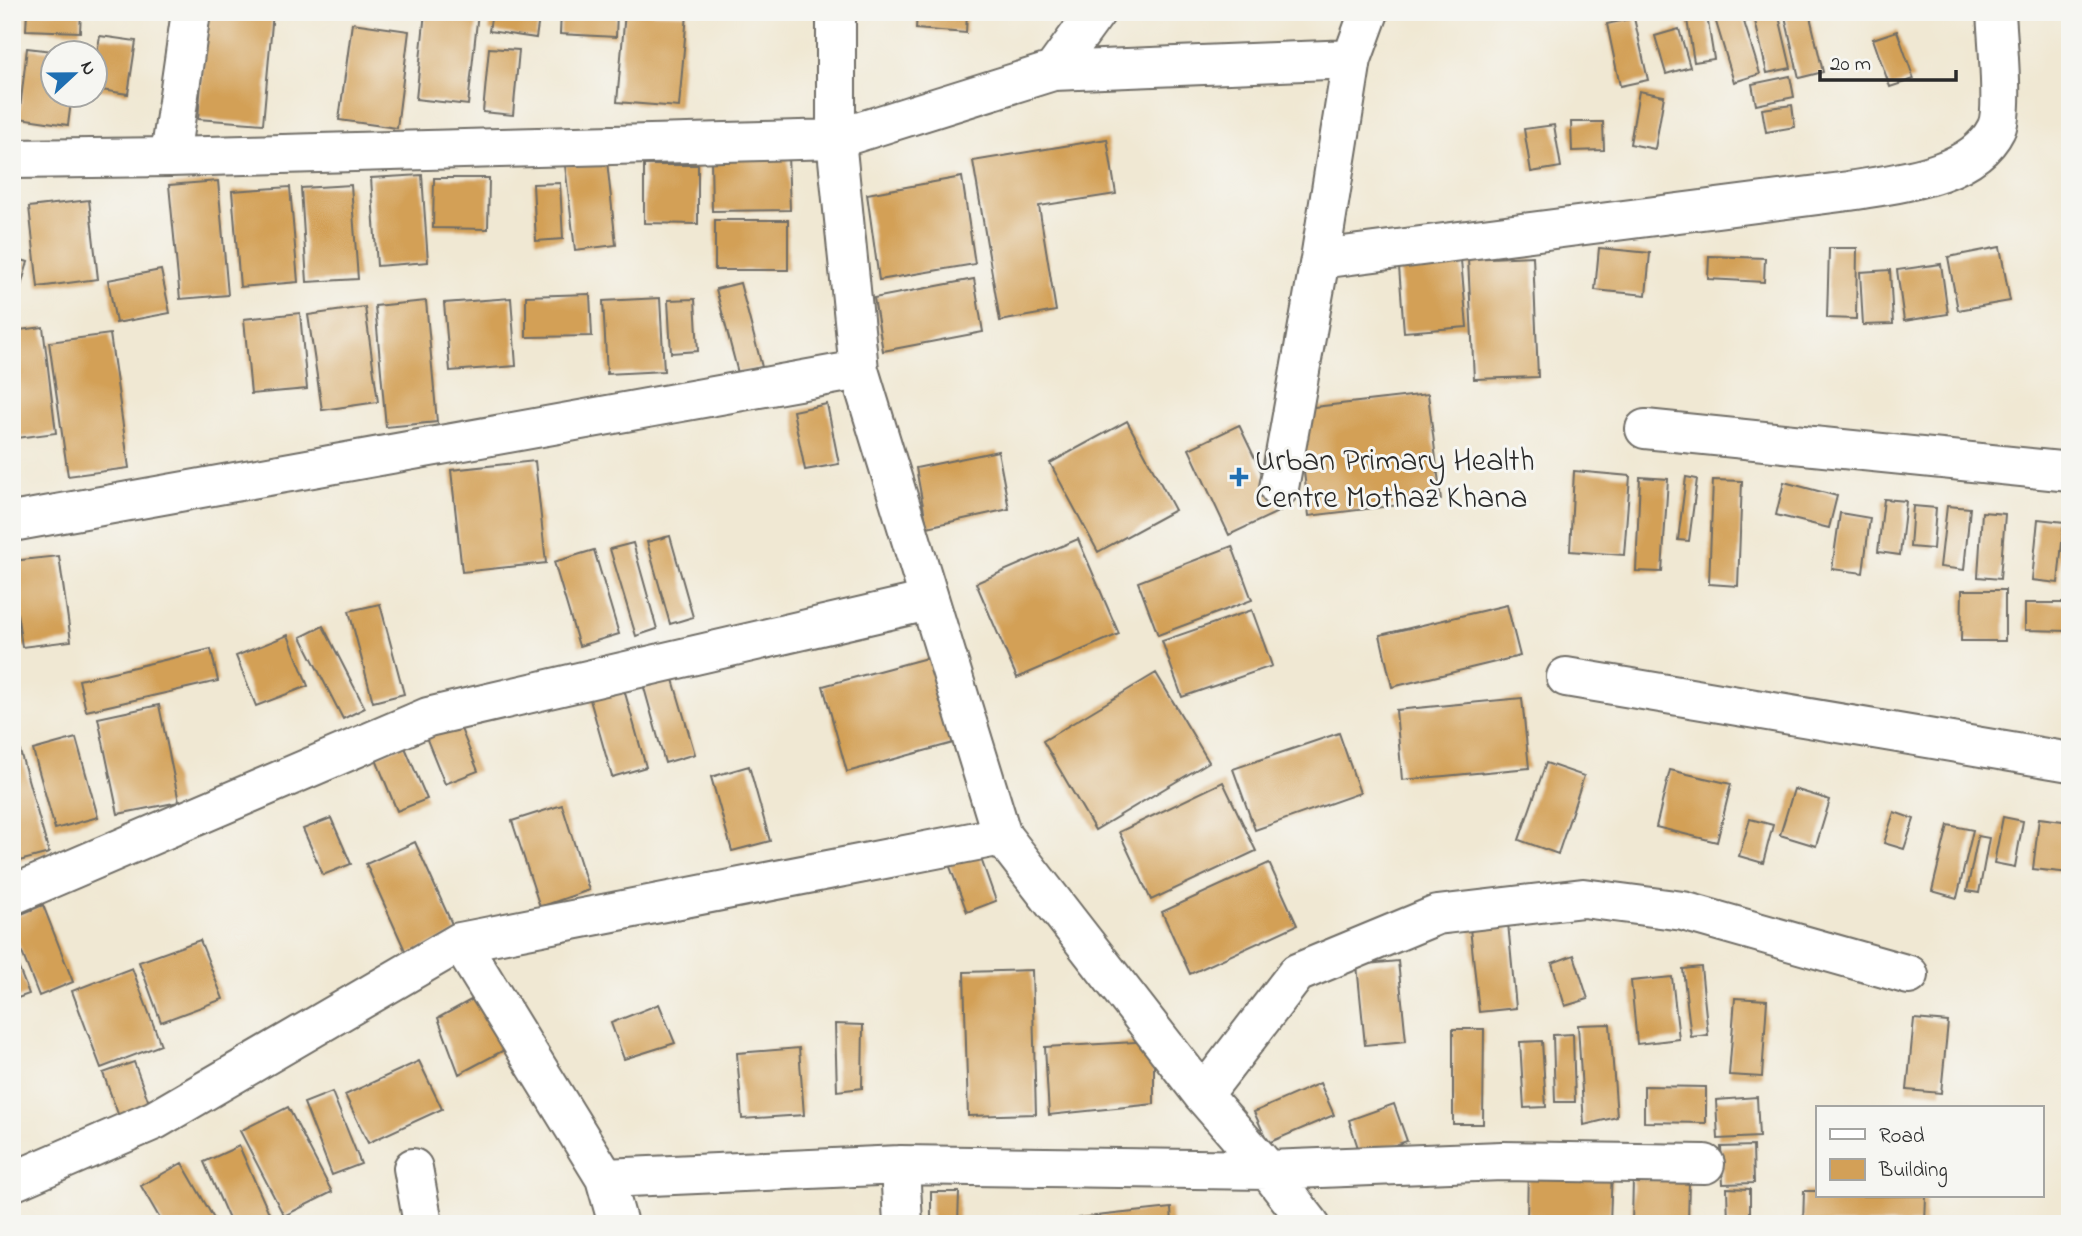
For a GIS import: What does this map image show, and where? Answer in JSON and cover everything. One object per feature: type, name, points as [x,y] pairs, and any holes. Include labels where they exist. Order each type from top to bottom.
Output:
[{"type":"street","points":[[170,157],[191,12]]},
{"type":"street","points":[[836,12],[836,139],[859,370],[1002,836],[1203,1095],[1268,1170],[1310,1224]]},
{"type":"street","points":[[1053,71],[1096,12]]},
{"type":"street","points":[[1279,488],[1352,59],[1369,12]]},
{"type":"street","points":[[1320,259],[1849,191],[1930,176],[1973,157],[1997,128],[2000,96],[1996,12]]},
{"type":"street","points":[[12,159],[836,139],[1053,71],[1352,59]]},
{"type":"street","points":[[12,522],[859,370]]},
{"type":"street","points":[[1645,429],[2070,472]]},
{"type":"street","points":[[12,895],[428,717],[928,601]]},
{"type":"street","points":[[1566,677],[2070,762]]},
{"type":"street","points":[[12,1182],[155,1120],[460,942],[1002,836]]},
{"type":"street","points":[[1203,1095],[1297,973],[1437,915],[1583,898],[1683,911],[1909,975]]},
{"type":"street","points":[[460,942],[605,1178],[618,1224]]},
{"type":"street","points":[[605,1178],[900,1165],[1268,1170],[1502,1161],[1705,1164]]},
{"type":"street","points":[[900,1165],[903,1224]]},
{"type":"street","points":[[413,1168],[424,1224]]},
{"type":"building","points":[[27,12],[81,12],[80,32],[26,30]]},
{"type":"building","points":[[207,12],[273,12],[263,124],[198,119]]},
{"type":"building","points":[[425,12],[478,12],[468,105],[416,99]]},
{"type":"building","points":[[492,12],[540,12],[536,38],[489,31]]},
{"type":"building","points":[[561,12],[617,12],[616,37],[560,34]]},
{"type":"building","points":[[625,12],[687,14],[679,107],[617,102]]},
{"type":"building","points":[[917,12],[967,12],[966,33],[916,29]]},
{"type":"building","points":[[1713,12],[1741,12],[1760,74],[1734,82]]},
{"type":"building","points":[[1753,12],[1778,12],[1791,68],[1767,73]]},
{"type":"building","points":[[1784,12],[1809,12],[1823,72],[1799,78]]},
{"type":"building","points":[[1707,16],[1714,59],[1694,62],[1687,20]]},
{"type":"building","points":[[1634,18],[1648,80],[1620,86],[1607,24]]},
{"type":"building","points":[[352,23],[409,31],[397,128],[339,120]]},
{"type":"building","points":[[1679,29],[1690,67],[1666,74],[1655,36]]},
{"type":"building","points":[[1897,31],[1914,79],[1890,87],[1873,39]]},
{"type":"building","points":[[100,36],[136,41],[128,94],[108,91],[108,38]]},
{"type":"building","points":[[27,48],[38,49],[38,108],[70,108],[68,125],[19,118]]},
{"type":"building","points":[[489,48],[519,50],[513,115],[483,112]]},
{"type":"building","points":[[1790,76],[1794,97],[1756,105],[1752,84]]},
{"type":"building","points":[[1639,91],[1664,96],[1655,149],[1630,144]]},
{"type":"building","points":[[1792,105],[1795,127],[1766,132],[1762,109]]},
{"type":"building","points":[[1571,122],[1603,122],[1604,150],[1572,151]]},
{"type":"building","points":[[1554,125],[1561,167],[1531,172],[1524,129]]},
{"type":"building","points":[[1107,139],[1116,194],[1039,206],[1056,311],[1000,321],[973,161]]},
{"type":"building","points":[[788,155],[790,210],[712,211],[711,156]]},
{"type":"building","points":[[607,161],[616,245],[575,250],[565,165]]},
{"type":"building","points":[[644,165],[698,165],[698,224],[644,223]]},
{"type":"building","points":[[422,175],[428,262],[377,266],[371,178]]},
{"type":"building","points":[[962,177],[975,264],[879,280],[867,194]]},
{"type":"building","points":[[434,178],[489,178],[488,229],[433,228]]},
{"type":"building","points":[[218,181],[228,295],[180,299],[169,185]]},
{"type":"building","points":[[560,183],[563,239],[536,241],[533,184]]},
{"type":"building","points":[[351,185],[358,279],[307,282],[301,188]]},
{"type":"building","points":[[290,187],[298,282],[240,287],[232,191]]},
{"type":"building","points":[[89,200],[98,279],[38,287],[29,207]]},
{"type":"building","points":[[715,220],[788,220],[788,270],[715,270]]},
{"type":"building","points":[[2000,247],[2010,301],[1958,310],[1948,257]]},
{"type":"building","points":[[1599,248],[1650,253],[1646,295],[1595,290]]},
{"type":"building","points":[[1829,248],[1857,248],[1856,319],[1827,318]]},
{"type":"building","points":[[1460,249],[1467,327],[1404,332],[1398,254]]},
{"type":"building","points":[[1533,256],[1538,377],[1474,379],[1468,259]]},
{"type":"building","points":[[1709,256],[1765,258],[1764,282],[1708,279]]},
{"type":"building","points":[[12,257],[28,262],[13,313],[12,312]]},
{"type":"building","points":[[1941,264],[1948,314],[1904,321],[1897,270]]},
{"type":"building","points":[[161,270],[170,313],[116,323],[108,280]]},
{"type":"building","points":[[1890,270],[1893,324],[1863,325],[1860,272]]},
{"type":"building","points":[[974,279],[983,332],[883,351],[874,298]]},
{"type":"building","points":[[740,283],[762,367],[738,373],[716,289]]},
{"type":"building","points":[[590,294],[592,336],[526,337],[526,296]]},
{"type":"building","points":[[511,298],[516,366],[450,371],[444,303]]},
{"type":"building","points":[[660,298],[664,371],[607,374],[603,301]]},
{"type":"building","points":[[695,299],[698,351],[671,353],[668,300]]},
{"type":"building","points":[[426,301],[437,422],[386,427],[375,306]]},
{"type":"building","points":[[365,307],[378,402],[322,410],[308,315]]},
{"type":"building","points":[[300,313],[307,389],[251,394],[244,319]]},
{"type":"building","points":[[43,327],[56,433],[17,438],[12,403],[12,331]]},
{"type":"building","points":[[110,334],[129,468],[68,476],[49,342]]},
{"type":"building","points":[[1428,394],[1441,500],[1309,516],[1297,409]]},
{"type":"building","points":[[827,404],[839,464],[805,470],[793,411]]},
{"type":"building","points":[[1127,421],[1175,510],[1098,552],[1050,463]]},
{"type":"building","points":[[1239,425],[1280,511],[1229,535],[1189,449]]},
{"type":"building","points":[[998,451],[1009,509],[927,527],[916,468]]},
{"type":"building","points":[[535,461],[546,563],[462,572],[451,470]]},
{"type":"building","points":[[1574,471],[1630,476],[1624,555],[1570,551]]},
{"type":"building","points":[[1640,477],[1668,479],[1662,572],[1636,571]]},
{"type":"building","points":[[1686,477],[1697,479],[1689,541],[1678,540]]},
{"type":"building","points":[[1713,480],[1742,481],[1738,586],[1709,584]]},
{"type":"building","points":[[1784,482],[1837,496],[1829,528],[1776,515]]},
{"type":"building","points":[[1884,499],[1906,501],[1900,555],[1878,552]]},
{"type":"building","points":[[1913,506],[1936,508],[1933,549],[1910,547]]},
{"type":"building","points":[[1947,506],[1970,508],[1964,570],[1940,567]]},
{"type":"building","points":[[1982,512],[2005,514],[2000,579],[1978,577]]},
{"type":"building","points":[[1840,513],[1870,518],[1863,573],[1832,569]]},
{"type":"building","points":[[2038,519],[2064,522],[2058,583],[2032,580]]},
{"type":"building","points":[[670,536],[693,617],[670,624],[647,542]]},
{"type":"building","points":[[1078,539],[1119,634],[1017,678],[976,583]]},
{"type":"building","points":[[633,543],[657,629],[636,636],[610,549]]},
{"type":"building","points":[[1232,546],[1252,600],[1158,635],[1138,582]]},
{"type":"building","points":[[594,550],[619,634],[579,646],[554,562]]},
{"type":"building","points":[[59,556],[71,641],[22,647],[12,561]]},
{"type":"building","points":[[1962,590],[2005,590],[2005,641],[1961,641]]},
{"type":"building","points":[[2025,603],[2070,603],[2070,631],[2025,630]]},
{"type":"building","points":[[380,604],[404,694],[373,702],[349,611]]},
{"type":"building","points":[[1507,605],[1520,656],[1392,687],[1380,635]]},
{"type":"building","points":[[1252,610],[1272,666],[1182,697],[1162,641]]},
{"type":"building","points":[[323,626],[365,708],[343,719],[301,637]]},
{"type":"building","points":[[288,635],[308,686],[256,706],[236,656]]},
{"type":"building","points":[[211,649],[218,681],[86,711],[79,680]]},
{"type":"building","points":[[934,656],[957,742],[847,772],[823,686]]},
{"type":"building","points":[[1156,673],[1209,762],[1095,830],[1043,741]]},
{"type":"building","points":[[672,676],[695,754],[665,763],[643,684]]},
{"type":"building","points":[[623,686],[646,767],[612,777],[589,696]]},
{"type":"building","points":[[1522,698],[1529,768],[1402,780],[1396,710]]},
{"type":"building","points":[[159,705],[179,802],[118,814],[98,718]]},
{"type":"building","points":[[12,723],[49,853],[12,863]]},
{"type":"building","points":[[459,724],[478,771],[445,784],[426,737]]},
{"type":"building","points":[[1339,733],[1360,793],[1255,830],[1233,769]]},
{"type":"building","points":[[76,738],[98,817],[55,829],[33,750]]},
{"type":"building","points":[[404,745],[427,799],[397,811],[375,757]]},
{"type":"building","points":[[1546,763],[1584,776],[1558,854],[1519,840]]},
{"type":"building","points":[[749,766],[770,841],[732,851],[711,777]]},
{"type":"building","points":[[1670,770],[1731,784],[1717,842],[1656,827]]},
{"type":"building","points":[[1223,782],[1256,851],[1151,900],[1119,832]]},
{"type":"building","points":[[1794,789],[1830,800],[1816,846],[1780,835]]},
{"type":"building","points":[[562,805],[589,890],[540,907],[512,821]]},
{"type":"building","points":[[1894,812],[1914,819],[1904,849],[1884,843]]},
{"type":"building","points":[[2003,817],[2023,821],[2015,867],[1994,863]]},
{"type":"building","points":[[331,818],[351,864],[323,875],[303,829]]},
{"type":"building","points":[[2039,818],[2070,822],[2070,873],[2033,869]]},
{"type":"building","points":[[1750,819],[1773,825],[1763,863],[1739,856]]},
{"type":"building","points":[[1948,825],[1973,830],[1957,898],[1932,891]]},
{"type":"building","points":[[1978,836],[1989,838],[1979,893],[1967,891]]},
{"type":"building","points":[[415,842],[456,933],[407,955],[366,864]]},
{"type":"building","points":[[979,853],[996,901],[967,912],[949,864]]},
{"type":"building","points":[[1269,863],[1297,925],[1190,974],[1162,912]]},
{"type":"building","points":[[43,905],[73,982],[39,996],[12,927],[12,918]]},
{"type":"building","points":[[1508,923],[1516,1008],[1479,1012],[1470,928]]},
{"type":"building","points":[[200,940],[223,999],[161,1022],[139,962]]},
{"type":"building","points":[[12,951],[29,994],[12,1000]]},
{"type":"building","points":[[1574,955],[1588,999],[1565,1006],[1552,963]]},
{"type":"building","points":[[1398,961],[1406,1041],[1365,1045],[1357,965]]},
{"type":"building","points":[[1701,967],[1708,1035],[1691,1037],[1683,969]]},
{"type":"building","points":[[132,968],[161,1045],[101,1068],[72,991]]},
{"type":"building","points":[[1032,970],[1036,1114],[968,1116],[964,972]]},
{"type":"building","points":[[1672,977],[1679,1039],[1637,1044],[1631,981]]},
{"type":"building","points":[[482,994],[508,1048],[459,1074],[438,1018]]},
{"type":"building","points":[[1735,998],[1767,1000],[1762,1077],[1729,1075]]},
{"type":"building","points":[[659,1004],[675,1043],[624,1059],[611,1023]]},
{"type":"building","points":[[1914,1019],[1948,1022],[1941,1093],[1907,1090]]},
{"type":"building","points":[[835,1024],[863,1025],[862,1088],[837,1091]]},
{"type":"building","points":[[1610,1024],[1617,1117],[1584,1125],[1578,1025]]},
{"type":"building","points":[[1453,1029],[1484,1029],[1483,1124],[1453,1124]]},
{"type":"building","points":[[1573,1034],[1575,1102],[1555,1102],[1553,1035]]},
{"type":"building","points":[[1154,1041],[1154,1104],[1049,1115],[1045,1047]]},
{"type":"building","points":[[1542,1041],[1546,1107],[1524,1108],[1520,1042]]},
{"type":"building","points":[[799,1048],[804,1115],[742,1119],[737,1053]]},
{"type":"building","points":[[419,1061],[442,1109],[368,1143],[345,1095]]},
{"type":"building","points":[[134,1062],[152,1111],[121,1122],[103,1073]]},
{"type":"building","points":[[1320,1083],[1334,1115],[1268,1143],[1254,1112]]},
{"type":"building","points":[[1644,1086],[1706,1087],[1706,1123],[1644,1122]]},
{"type":"building","points":[[332,1092],[361,1164],[332,1175],[304,1103]]},
{"type":"building","points":[[1757,1097],[1759,1137],[1718,1139],[1716,1100]]},
{"type":"building","points":[[1394,1104],[1407,1141],[1361,1157],[1349,1120]]},
{"type":"building","points":[[288,1107],[332,1192],[284,1216],[240,1131]]},
{"type":"building","points":[[239,1146],[274,1224],[231,1224],[204,1162]]},
{"type":"building","points":[[1753,1146],[1754,1183],[1723,1184],[1721,1147]]},
{"type":"building","points":[[182,1163],[217,1224],[163,1224],[141,1186]]},
{"type":"building","points":[[1528,1167],[1612,1167],[1610,1224],[1527,1220]]},
{"type":"building","points":[[1633,1178],[1689,1180],[1688,1224],[1632,1224]]},
{"type":"building","points":[[1727,1188],[1750,1189],[1750,1224],[1728,1224]]},
{"type":"building","points":[[1804,1191],[1816,1191],[1816,1198],[1926,1198],[1925,1224],[1803,1224]]},
{"type":"building","points":[[931,1192],[959,1192],[958,1224],[931,1224]]},
{"type":"building","points":[[1171,1208],[1172,1224],[1079,1224],[1078,1218]]},
{"type":"place","name":"Urban Primary Health Centre Mothaz Khana","points":[[1239,477]]}]
